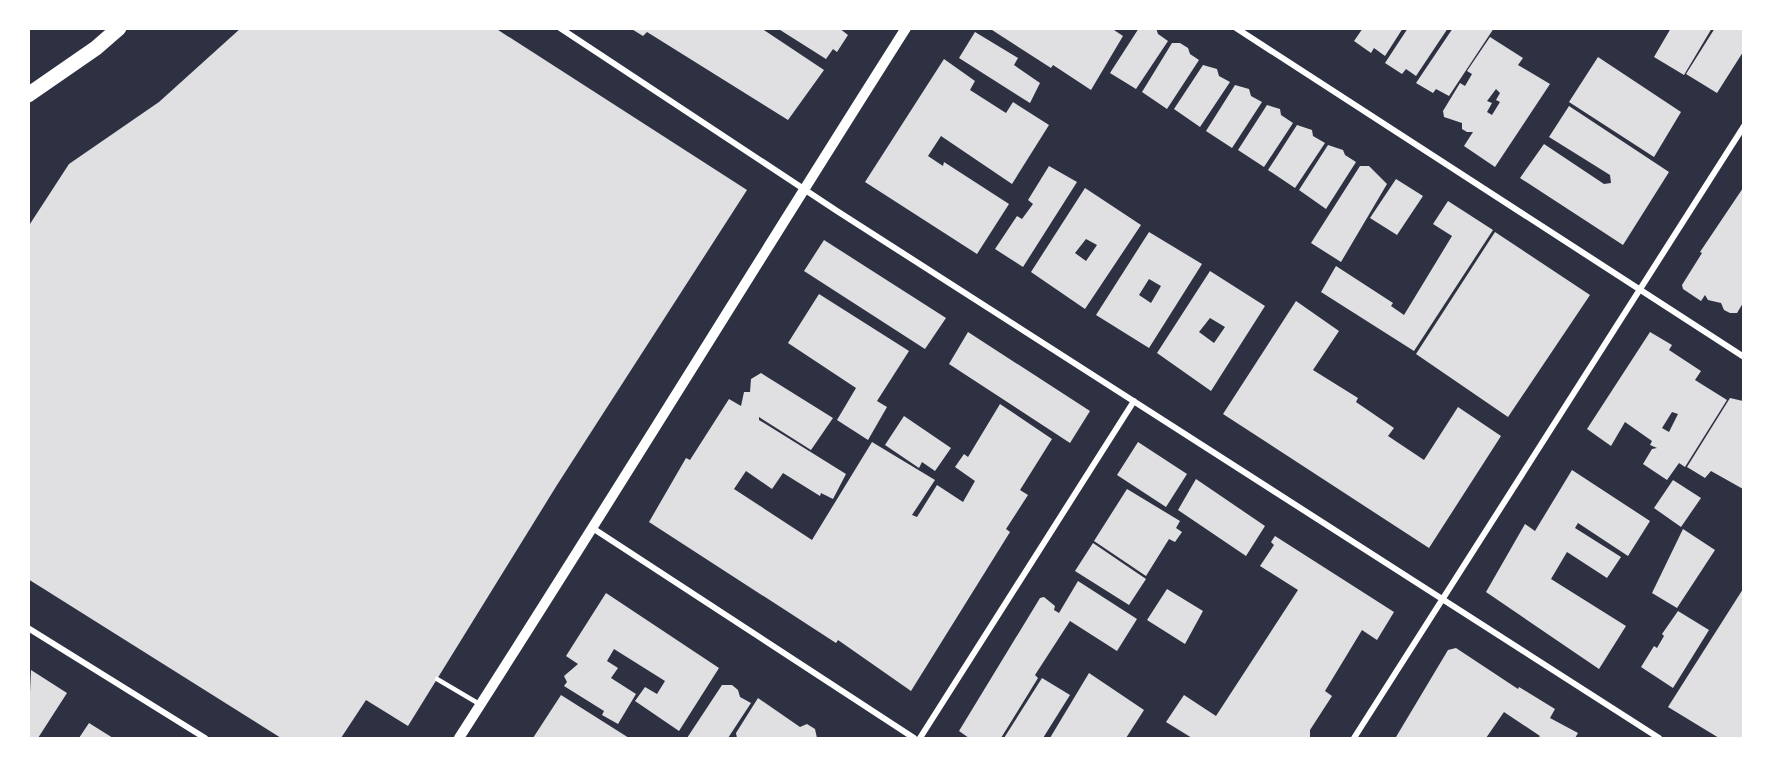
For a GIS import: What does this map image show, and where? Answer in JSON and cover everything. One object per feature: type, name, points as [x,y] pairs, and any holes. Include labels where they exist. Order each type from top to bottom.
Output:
[{"type":"main road","points":[[28,95],[96,48],[119,28]]},
{"type":"street","points":[[560,28],[1134,401],[1659,738]]},
{"type":"street","points":[[459,738],[594,529],[906,28]]},
{"type":"street","points":[[1236,28],[1743,357]]},
{"type":"street","points":[[1354,738],[1743,126]]},
{"type":"street","points":[[920,738],[1134,401]]},
{"type":"street","points":[[594,529],[914,738]]},
{"type":"street","points":[[28,628],[206,738]]},
{"type":"lane","points":[[437,679],[481,705]]},
{"type":"building","points":[[241,28],[495,28],[747,190],[557,485],[408,726],[366,700],[341,738],[281,738],[28,579],[28,227],[69,164],[159,102]]},
{"type":"building","points":[[630,28],[761,28],[824,70],[788,120],[647,32],[643,36]]},
{"type":"building","points":[[777,28],[839,28],[848,35],[837,52],[833,49],[826,59]]},
{"type":"building","points":[[989,28],[1111,28],[1123,36],[1091,90],[1053,65],[1051,68]]},
{"type":"building","points":[[1139,28],[1156,28],[1158,34],[1168,41],[1136,89],[1110,73]]},
{"type":"building","points":[[1363,28],[1403,28],[1385,56],[1374,48],[1371,53],[1354,41]]},
{"type":"building","points":[[1408,28],[1448,28],[1416,76],[1406,69],[1402,74],[1385,63]]},
{"type":"building","points":[[1453,28],[1494,28],[1449,96],[1436,89],[1433,93],[1416,83]]},
{"type":"building","points":[[1671,28],[1712,28],[1684,75],[1654,57]]},
{"type":"building","points":[[1715,28],[1743,28],[1743,52],[1717,93],[1686,74]]},
{"type":"building","points":[[975,32],[1018,58],[1014,65],[1040,83],[1030,103],[959,58]]},
{"type":"building","points":[[1490,37],[1523,58],[1518,65],[1550,84],[1495,167],[1464,146],[1473,132],[1462,129],[1462,123],[1444,117],[1443,111],[1460,83],[1465,86],[1472,74],[1467,71]],"holes":[[[1496,89],[1500,93],[1496,100],[1500,102],[1492,115],[1487,112],[1492,103],[1487,101]]]},
{"type":"building","points":[[1172,43],[1180,43],[1188,48],[1190,54],[1199,60],[1167,109],[1142,92]]},
{"type":"building","points":[[1598,57],[1681,112],[1654,157],[1569,102]]},
{"type":"building","points":[[944,59],[975,81],[970,90],[1006,113],[1013,102],[1049,125],[1012,184],[941,136],[928,156],[943,166],[944,162],[1009,204],[977,254],[865,182]]},
{"type":"building","points":[[1203,65],[1217,69],[1219,76],[1230,82],[1200,127],[1174,109]]},
{"type":"building","points":[[1235,85],[1249,89],[1251,96],[1262,102],[1232,148],[1206,131]]},
{"type":"building","points":[[1267,105],[1280,109],[1281,115],[1293,123],[1264,167],[1238,150]]},
{"type":"building","points":[[1569,106],[1669,172],[1623,245],[1520,178],[1544,144],[1604,184],[1611,183],[1610,175],[1549,137]]},
{"type":"building","points":[[1297,125],[1312,130],[1313,136],[1325,143],[1295,188],[1268,170]]},
{"type":"building","points":[[1328,145],[1343,150],[1345,155],[1356,162],[1326,209],[1299,190]]},
{"type":"building","points":[[1049,166],[1077,182],[1023,267],[995,249],[1017,216],[1022,219],[1033,204],[1028,200]]},
{"type":"building","points":[[1360,166],[1369,166],[1387,184],[1341,262],[1311,243]]},
{"type":"building","points":[[1396,179],[1423,196],[1397,235],[1370,218]]},
{"type":"building","points":[[1085,188],[1141,225],[1085,309],[1031,272]],"holes":[[[1086,239],[1097,245],[1086,261],[1075,253]]]},
{"type":"building","points":[[1743,188],[1743,303],[1737,313],[1730,313],[1724,310],[1721,303],[1708,300],[1705,295],[1701,301],[1683,289],[1682,285],[1702,253],[1700,252]]},
{"type":"building","points":[[1448,201],[1493,230],[1414,351],[1321,292],[1336,266],[1393,303],[1391,306],[1404,315],[1452,236],[1433,224]]},
{"type":"building","points":[[1149,232],[1202,264],[1149,348],[1096,315]],"holes":[[[1149,279],[1161,286],[1151,303],[1139,295]]]},
{"type":"building","points":[[1495,232],[1590,295],[1508,417],[1416,354]]},
{"type":"building","points":[[824,240],[946,318],[925,349],[804,271]]},
{"type":"building","points":[[1210,271],[1265,306],[1211,391],[1157,353]],"holes":[[[1210,318],[1225,327],[1214,343],[1199,332]]]},
{"type":"building","points":[[819,294],[909,351],[877,401],[887,407],[868,440],[837,420],[856,388],[788,343]]},
{"type":"building","points":[[1296,301],[1339,331],[1313,370],[1358,398],[1356,402],[1394,428],[1388,436],[1424,460],[1458,407],[1501,436],[1429,548],[1223,414]]},
{"type":"building","points":[[968,332],[1090,411],[1070,443],[949,364]]},
{"type":"building","points":[[1650,332],[1672,345],[1669,350],[1701,371],[1695,380],[1727,400],[1685,467],[1679,463],[1667,480],[1643,464],[1652,449],[1657,448],[1650,445],[1652,441],[1625,422],[1611,446],[1587,429]],"holes":[[[1672,412],[1678,414],[1669,432],[1662,428]]]},
{"type":"building","points":[[761,373],[833,418],[811,450],[759,417],[759,420],[846,474],[833,499],[821,493],[820,496],[783,473],[772,489],[746,471],[734,489],[812,540],[872,442],[935,480],[912,515],[917,517],[937,485],[963,502],[975,481],[955,467],[964,454],[968,457],[1000,404],[1052,439],[1020,490],[1028,495],[1006,529],[1010,532],[911,691],[838,640],[836,643],[649,522],[686,458],[690,460],[729,399],[741,406],[744,392],[750,392],[751,379]]},
{"type":"building","points":[[1730,398],[1743,401],[1743,489],[1711,471],[1705,478],[1687,467]]},
{"type":"building","points":[[904,416],[951,448],[935,471],[922,462],[919,468],[885,445]]},
{"type":"building","points":[[1138,442],[1187,474],[1166,507],[1117,475]]},
{"type":"building","points":[[1572,470],[1650,521],[1628,556],[1578,523],[1575,528],[1621,557],[1607,578],[1567,552],[1551,579],[1626,626],[1599,669],[1486,592],[1525,524],[1535,531]]},
{"type":"building","points":[[1196,479],[1265,526],[1246,556],[1178,510]]},
{"type":"building","points":[[1673,480],[1701,498],[1681,527],[1654,508]]},
{"type":"building","points":[[1127,489],[1180,521],[1176,528],[1182,532],[1175,542],[1169,539],[1146,576],[1094,541]]},
{"type":"building","points":[[1683,529],[1715,550],[1677,608],[1652,593]]},
{"type":"building","points":[[1275,536],[1394,612],[1377,640],[1362,630],[1325,691],[1332,696],[1310,730],[1310,738],[1192,738],[1166,722],[1184,695],[1216,716],[1298,590],[1260,566],[1274,545],[1271,542]]},
{"type":"building","points":[[1093,543],[1146,579],[1129,605],[1075,571]]},
{"type":"building","points":[[1078,581],[1137,619],[1117,651],[1070,621],[1035,675],[1038,678],[1001,738],[969,738],[959,731],[1040,598],[1044,597],[1055,606],[1054,610],[1059,613]]},
{"type":"building","points":[[1167,589],[1203,611],[1185,644],[1147,620]]},
{"type":"building","points":[[1743,589],[1743,738],[1719,738],[1668,707]]},
{"type":"building","points":[[606,593],[719,668],[679,731],[635,701],[645,687],[657,694],[665,681],[614,649],[607,661],[618,668],[611,678],[636,694],[618,724],[602,715],[604,711],[564,686],[567,682],[564,676],[578,664],[566,656]]},
{"type":"building","points":[[1678,611],[1709,630],[1673,688],[1641,667],[1654,646],[1657,648],[1664,636],[1662,634]]},
{"type":"building","points":[[1456,648],[1518,689],[1519,687],[1555,709],[1550,718],[1578,733],[1575,738],[1538,738],[1540,736],[1504,712],[1486,738],[1396,737],[1448,650]]},
{"type":"building","points":[[31,670],[67,693],[38,738],[28,738]]},
{"type":"building","points":[[1089,673],[1144,710],[1126,738],[1050,738]]},
{"type":"building","points":[[1042,678],[1070,695],[1043,738],[1004,738]]},
{"type":"building","points":[[722,685],[732,685],[738,690],[740,697],[751,703],[728,738],[687,738]]},
{"type":"building","points":[[561,695],[629,738],[533,738]]},
{"type":"building","points":[[758,698],[800,727],[807,724],[815,729],[817,738],[737,738],[736,733]]},
{"type":"building","points":[[89,723],[113,738],[79,738]]}]
